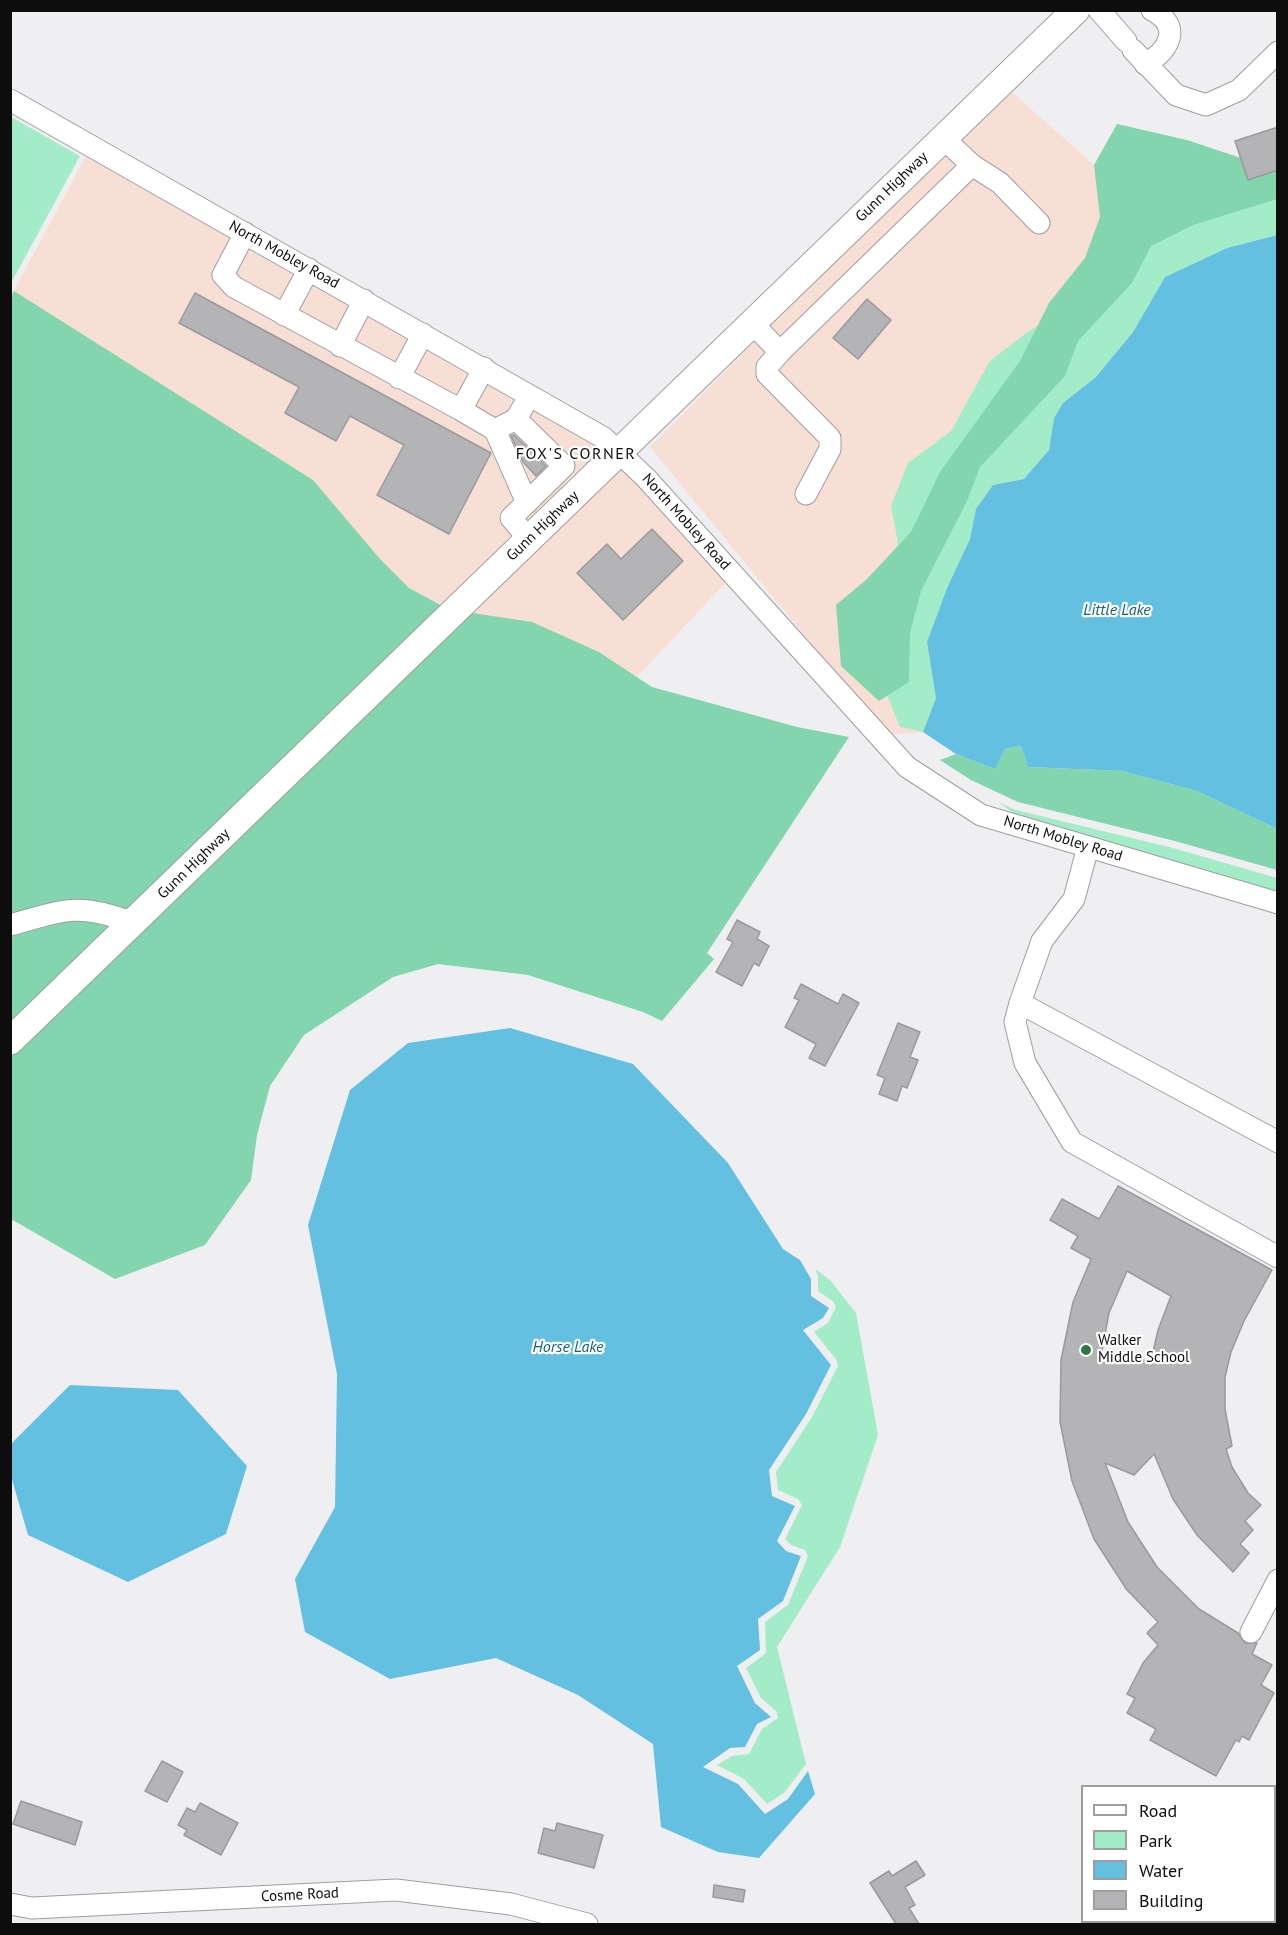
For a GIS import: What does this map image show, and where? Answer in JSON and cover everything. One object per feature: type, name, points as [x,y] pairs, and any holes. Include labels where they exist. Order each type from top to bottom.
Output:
[{"type":"main road","name":"Gunn Highway","points":[[10,1041],[1076,10]]},
{"type":"street","points":[[1099,10],[1176,95],[1206,105],[1239,90],[1278,52]]},
{"type":"street","points":[[1135,52],[1165,51],[1170,31],[1166,20],[1152,10]]},
{"type":"street","name":"North Mobley Road","points":[[10,100],[586,426],[620,451],[907,767],[981,815],[1278,903]]},
{"type":"street","points":[[943,138],[972,165],[1000,183],[1039,223]]},
{"type":"street","points":[[806,494],[830,449],[830,438],[767,374],[767,367],[972,165]]},
{"type":"street","points":[[245,233],[223,274],[234,287],[495,430],[527,503]]},
{"type":"street","points":[[284,315],[309,269]]},
{"type":"street","points":[[340,346],[364,300]]},
{"type":"street","points":[[752,323],[780,352]]},
{"type":"street","points":[[399,378],[423,334]]},
{"type":"street","points":[[460,410],[483,368]]},
{"type":"street","points":[[495,430],[516,419],[532,395]]},
{"type":"street","points":[[516,419],[585,485]]},
{"type":"street","points":[[529,539],[511,518],[564,466]]},
{"type":"street","points":[[1088,847],[1074,900],[1041,941],[1020,1003],[1015,1022],[1025,1063],[1072,1142],[1278,1257]]},
{"type":"street","points":[[10,925],[68,909],[101,911],[133,923]]},
{"type":"street","points":[[1020,1003],[1278,1142]]},
{"type":"street","points":[[1251,1632],[1278,1580]]},
{"type":"street","name":"Cosme Road","points":[[10,1904],[32,1908],[396,1890],[511,1904],[587,1924]]},
{"type":"shaded area","points":[[1007,88],[1149,213],[923,732],[886,735],[650,447]]},
{"type":"shaded area","points":[[87,154],[581,434],[607,452],[446,608],[409,588],[380,559],[14,291]]},
{"type":"shaded area","points":[[619,463],[727,581],[637,677],[599,652],[466,612]]},
{"type":"green space","points":[[11,117],[80,156],[11,283]]},
{"type":"green space","points":[[1117,124],[1187,140],[1241,158],[1277,152],[1277,199],[1193,225],[1151,246],[1132,283],[1078,341],[1065,376],[980,467],[967,501],[921,591],[910,633],[909,682],[879,701],[841,666],[836,605],[866,580],[911,532],[940,472],[1020,361],[1049,303],[1085,258],[1100,217],[1094,165]]},
{"type":"green space","points":[[1277,179],[1277,235],[1227,248],[1165,277],[1133,332],[1096,377],[1063,403],[1054,418],[1049,450],[1024,479],[993,485],[976,509],[970,539],[947,588],[927,642],[936,698],[923,732],[900,727],[883,685],[887,592],[898,543],[891,506],[908,463],[951,431],[990,361],[1029,331],[1073,307],[1116,250]]},
{"type":"green space","points":[[14,291],[313,480],[380,559],[409,588],[446,608],[11,1030],[10,298]]},
{"type":"green space","points":[[466,612],[532,622],[599,652],[652,687],[797,727],[849,737],[707,953],[714,959],[662,1021],[643,1012],[528,975],[438,964],[393,977],[304,1035],[270,1086],[257,1135],[251,1180],[205,1245],[115,1279],[11,1219],[11,1053]]},
{"type":"green space","points":[[1021,746],[1028,767],[1122,771],[1197,791],[1277,829],[1277,870],[1175,841],[1018,802],[971,780],[940,760],[956,754],[995,769],[1005,749]]},
{"type":"green space","points":[[998,802],[1016,810],[1173,848],[1277,878],[1277,893],[1019,817]]},
{"type":"green space","points":[[815,1269],[830,1280],[856,1313],[878,1435],[840,1547],[777,1647],[806,1764],[784,1793],[767,1804],[744,1779],[717,1765],[732,1756],[749,1754],[762,1729],[778,1718],[777,1712],[761,1698],[746,1668],[766,1653],[765,1622],[788,1605],[808,1556],[805,1550],[791,1545],[785,1539],[802,1505],[798,1499],[778,1490],[776,1472],[812,1417],[838,1366],[836,1359],[814,1332],[828,1323],[836,1307],[833,1301],[818,1291],[818,1276]]},
{"type":"water","name":"Little Lake","points":[[1277,235],[1277,829],[1197,791],[1122,771],[1028,767],[1021,746],[1005,749],[995,769],[956,754],[923,732],[936,698],[927,642],[947,588],[970,539],[976,509],[993,485],[1024,479],[1049,450],[1054,418],[1063,403],[1096,377],[1133,332],[1165,277],[1227,248]]},
{"type":"water","name":"Horse Lake","points":[[510,1028],[633,1064],[728,1163],[783,1249],[800,1260],[811,1279],[811,1296],[829,1308],[823,1318],[803,1330],[831,1365],[806,1414],[769,1470],[772,1496],[795,1506],[777,1541],[786,1551],[801,1556],[783,1601],[758,1619],[760,1650],[737,1666],[755,1703],[771,1717],[757,1724],[745,1747],[730,1748],[703,1767],[738,1784],[765,1814],[788,1799],[808,1771],[815,1794],[759,1858],[718,1852],[661,1827],[653,1744],[578,1695],[496,1658],[390,1679],[305,1632],[295,1579],[335,1507],[337,1374],[308,1225],[350,1090],[408,1043]]},
{"type":"water","points":[[70,1385],[178,1390],[247,1466],[226,1534],[128,1582],[28,1535],[11,1476],[11,1444]]},
{"type":"building","points":[[1278,127],[1278,170],[1248,180],[1235,141]]},
{"type":"building","points":[[195,293],[491,453],[449,534],[377,495],[404,445],[350,416],[336,441],[285,413],[299,387],[179,323]]},
{"type":"building","points":[[867,299],[891,320],[858,359],[833,338]]},
{"type":"building","points":[[514,435],[546,466],[536,476],[523,462],[511,436]]},
{"type":"building","points":[[652,529],[683,561],[623,620],[577,573],[607,544],[621,559]]},
{"type":"building","points":[[737,920],[760,932],[757,939],[769,946],[759,966],[754,963],[742,986],[716,972],[733,942],[727,939]]},
{"type":"building","points":[[801,984],[838,1004],[843,994],[859,1003],[825,1066],[809,1058],[816,1044],[785,1027],[799,1000],[794,998]]},
{"type":"building","points":[[898,1023],[920,1032],[910,1057],[918,1060],[907,1088],[902,1086],[897,1101],[879,1094],[885,1078],[877,1075]]},
{"type":"building","points":[[1118,1186],[1272,1270],[1244,1321],[1231,1352],[1225,1377],[1225,1409],[1232,1446],[1226,1449],[1232,1467],[1248,1493],[1261,1505],[1245,1521],[1253,1530],[1240,1544],[1249,1553],[1233,1572],[1197,1535],[1173,1499],[1154,1454],[1134,1475],[1105,1463],[1128,1522],[1157,1567],[1199,1609],[1238,1633],[1245,1643],[1257,1643],[1252,1654],[1272,1665],[1261,1685],[1274,1693],[1249,1740],[1242,1736],[1239,1742],[1236,1740],[1216,1776],[1150,1740],[1156,1729],[1127,1713],[1135,1698],[1127,1694],[1143,1663],[1158,1645],[1147,1633],[1158,1622],[1127,1590],[1094,1539],[1072,1481],[1060,1422],[1061,1360],[1073,1302],[1091,1259],[1071,1248],[1078,1236],[1050,1220],[1062,1199],[1099,1219]],"holes":[[[1127,1271],[1171,1296],[1158,1330],[1151,1361],[1101,1356],[1109,1313]]]},
{"type":"building","points":[[162,1761],[183,1772],[167,1802],[145,1791]]},
{"type":"building","points":[[21,1801],[82,1822],[75,1845],[13,1824]]},
{"type":"building","points":[[200,1803],[238,1823],[221,1855],[184,1835],[187,1830],[178,1825],[187,1808],[195,1812]]},
{"type":"building","points":[[557,1823],[603,1835],[594,1868],[538,1853],[544,1828],[555,1831]]},
{"type":"building","points":[[916,1861],[925,1875],[905,1887],[915,1905],[909,1908],[919,1924],[896,1924],[870,1883],[889,1871],[892,1876]]},
{"type":"building","points":[[714,1885],[745,1890],[743,1902],[713,1897]]},
{"type":"place","name":"Walker Middle School","points":[[1086,1350]]},
{"type":"district","name":"FOX'S CORNER","points":[[576,454]]}]
